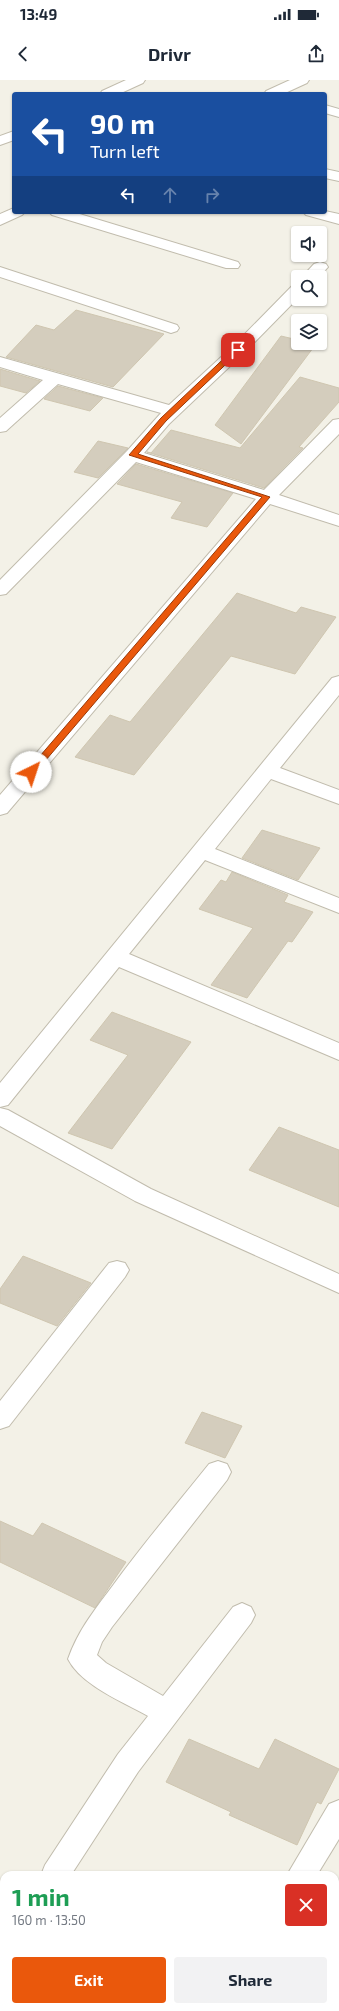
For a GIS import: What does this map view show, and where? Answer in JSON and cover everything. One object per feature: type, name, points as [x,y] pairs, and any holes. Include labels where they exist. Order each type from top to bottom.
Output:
[{"type":"street","points":[[111,92],[138,80]]},
{"type":"street","points":[[275,92],[302,80]]},
{"type":"street","points":[[327,110],[339,113]]},
{"type":"street","points":[[0,141],[12,136]]},
{"type":"street","points":[[327,174],[339,177]]},
{"type":"street","points":[[0,220],[13,214]]},
{"type":"street","points":[[64,214],[232,265]]},
{"type":"street","points":[[319,214],[339,219]]},
{"type":"street","points":[[0,272],[171,328]]},
{"type":"street","points":[[0,590],[133,455],[172,411],[291,296]]},
{"type":"street","points":[[0,362],[172,411]]},
{"type":"street","points":[[0,427],[55,378]]},
{"type":"street","points":[[0,808],[267,497],[339,424]]},
{"type":"street","points":[[133,455],[339,521]]},
{"type":"street","points":[[0,1099],[267,770],[330,707],[339,682]]},
{"type":"street","points":[[267,770],[339,798]]},
{"type":"street","points":[[201,851],[339,906]]},
{"type":"street","points":[[116,957],[339,1052]]},
{"type":"street","points":[[0,1116],[143,1195],[339,1284]]},
{"type":"street","points":[[0,1419],[117,1270]]},
{"type":"street","points":[[168,1713],[96,1672],[82,1659],[85,1646],[135,1576],[218,1472]]},
{"type":"street","points":[[57,1871],[128,1763],[242,1615]]},
{"type":"street","points":[[303,1871],[339,1813]]},
{"type":"building","points":[[76,310],[164,334],[113,387],[6,357],[36,325],[54,330]]},
{"type":"building","points":[[281,336],[291,338],[291,350],[312,350],[241,444],[215,425]]},
{"type":"building","points":[[0,369],[40,381],[26,393],[0,386]]},
{"type":"building","points":[[300,377],[339,388],[339,402],[299,447],[303,448],[264,488],[147,452],[151,453],[171,430],[240,448]]},
{"type":"building","points":[[58,386],[103,398],[90,411],[44,399]]},
{"type":"building","points":[[98,441],[128,448],[98,478],[74,472]]},
{"type":"building","points":[[136,464],[233,493],[207,527],[171,518],[182,502],[117,484]]},
{"type":"building","points":[[237,593],[296,613],[301,607],[336,617],[295,674],[231,656],[134,775],[75,757],[110,715],[130,722]]},
{"type":"building","points":[[262,830],[320,848],[298,880],[242,858]]},
{"type":"building","points":[[232,872],[288,895],[284,902],[313,912],[292,942],[288,941],[247,998],[211,985],[253,928],[199,909],[221,880],[226,882]]},
{"type":"building","points":[[112,1012],[191,1042],[112,1149],[68,1133],[128,1055],[90,1040]]},
{"type":"building","points":[[279,1127],[339,1150],[339,1207],[249,1170]]},
{"type":"building","points":[[23,1256],[91,1283],[57,1326],[0,1303],[0,1289]]},
{"type":"building","points":[[202,1412],[242,1426],[225,1458],[185,1443]]},
{"type":"building","points":[[0,1521],[33,1536],[42,1523],[126,1562],[95,1608],[0,1562]]},
{"type":"building","points":[[189,1739],[259,1769],[275,1739],[339,1769],[321,1804],[317,1802],[297,1845],[229,1815],[231,1812],[166,1782]]},
{"type":"route","points":[[31,772],[267,497],[133,455],[163,420],[238,350]]}]
